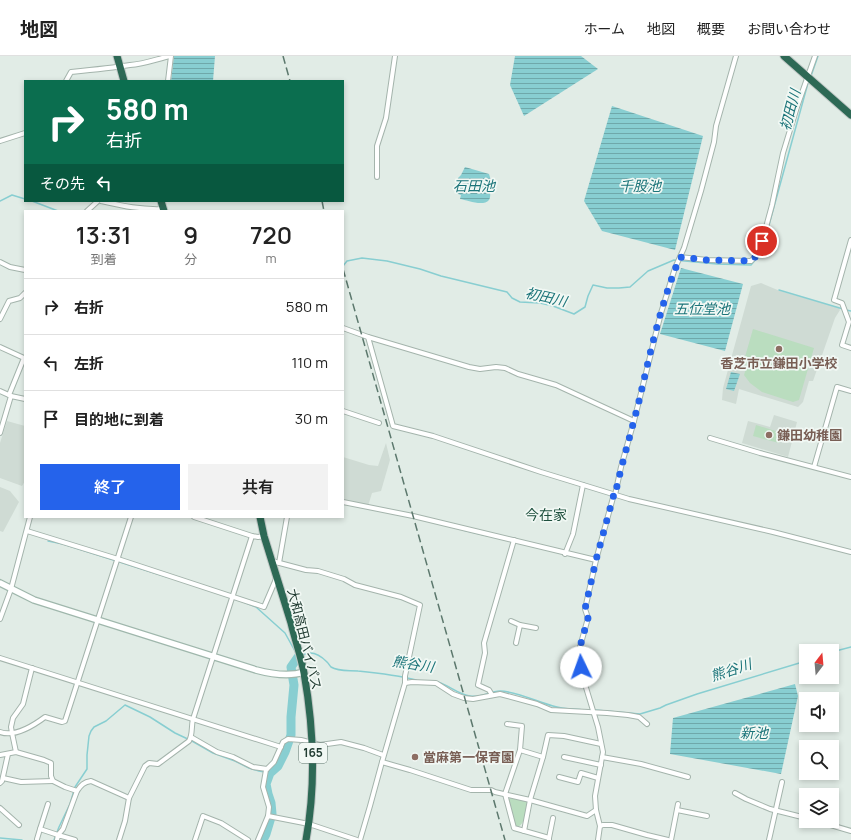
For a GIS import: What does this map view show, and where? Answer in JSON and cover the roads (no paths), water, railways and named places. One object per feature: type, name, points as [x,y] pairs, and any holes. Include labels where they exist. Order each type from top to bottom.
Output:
[{"type":"highway","points":[[116,56],[124,80]]},
{"type":"highway","points":[[784,56],[851,115]]},
{"type":"highway","name":"大和高田バイパス","points":[[260,518],[264,536],[276,562],[277,577],[299,652],[301,671],[310,709],[313,743],[313,791],[306,840]]},
{"type":"street","points":[[67,80],[71,72],[131,65],[171,56],[168,80]]},
{"type":"street","points":[[377,177],[377,146],[386,118],[395,56]]},
{"type":"street","points":[[598,840],[600,826],[596,810],[595,796],[603,752],[598,727],[584,681],[578,654],[588,618],[585,609],[596,560],[634,421],[661,313],[684,248],[703,184],[714,142],[716,126],[736,56]]},
{"type":"street","points":[[679,259],[751,261],[759,253],[772,205],[783,153],[815,56]]},
{"type":"street","points":[[0,141],[24,133]]},
{"type":"street","points":[[88,210],[97,202]]},
{"type":"street","points":[[105,202],[124,207],[164,210]]},
{"type":"street","points":[[851,240],[834,300],[842,303],[850,322],[842,345],[851,348]]},
{"type":"street","points":[[0,262],[10,267],[24,270]]},
{"type":"street","points":[[0,318],[9,301],[20,298],[24,295]]},
{"type":"street","points":[[344,328],[469,367],[480,369],[496,367],[505,368],[524,376],[556,386],[634,421]]},
{"type":"street","points":[[368,337],[393,426],[433,436],[629,499],[773,532],[851,552]]},
{"type":"street","points":[[0,347],[24,358],[24,362],[10,396],[0,433]]},
{"type":"street","points":[[814,467],[837,387],[851,391]]},
{"type":"street","points":[[0,391],[10,396],[24,399]]},
{"type":"street","points":[[344,411],[379,423]]},
{"type":"street","points":[[710,438],[851,477]]},
{"type":"street","points":[[565,554],[573,534],[583,485]]},
{"type":"street","points":[[344,502],[413,516],[514,540],[565,554],[596,560]]},
{"type":"street","points":[[0,619],[11,589],[30,518]]},
{"type":"street","points":[[0,732],[7,734],[12,733],[32,726],[45,718],[62,722],[65,721],[131,518]]},
{"type":"street","points":[[271,817],[309,824],[359,840],[405,682],[420,605],[401,597],[354,585],[344,579],[318,571],[306,570],[276,562],[287,518]]},
{"type":"street","points":[[205,519],[252,536],[264,536]]},
{"type":"street","points":[[27,531],[264,607],[277,577]]},
{"type":"street","points":[[119,840],[125,821],[129,798],[145,766],[149,763],[158,764],[190,738],[193,719],[252,536]]},
{"type":"street","points":[[492,695],[489,690],[478,685],[485,653],[484,643],[514,540]]},
{"type":"street","points":[[0,583],[34,600],[256,670],[278,674],[301,671]]},
{"type":"street","points":[[511,621],[520,625],[536,628]]},
{"type":"street","points":[[516,643],[520,625]]},
{"type":"street","points":[[0,658],[281,747]]},
{"type":"street","points":[[16,752],[11,727],[14,718],[23,704],[32,668]]},
{"type":"street","points":[[405,682],[436,683],[453,694],[464,698],[473,699],[500,694],[537,704],[551,710],[594,712],[640,717],[646,724]]},
{"type":"street","points":[[508,724],[522,726],[520,750],[505,794],[514,828],[549,839],[553,818]]},
{"type":"street","points":[[524,831],[530,800],[548,735],[564,736],[601,744]]},
{"type":"street","points":[[190,738],[217,752],[266,771]]},
{"type":"street","points":[[258,840],[271,817],[263,787],[266,771],[274,762],[283,742],[288,739],[301,740],[320,745],[341,742],[384,755]]},
{"type":"street","points":[[520,750],[543,757]]},
{"type":"street","points":[[0,755],[16,752],[51,763],[51,776],[53,781]]},
{"type":"street","points":[[0,783],[8,754]]},
{"type":"street","points":[[564,757],[601,765]]},
{"type":"street","points":[[602,757],[641,764],[688,777]]},
{"type":"street","points":[[382,762],[471,790],[491,790],[587,816],[596,810]]},
{"type":"street","points":[[559,778],[578,782],[581,773],[598,778]]},
{"type":"street","points":[[2,777],[20,782],[53,781],[75,790]]},
{"type":"street","points":[[57,840],[57,835],[63,829],[75,790],[86,782],[91,781],[129,798]]},
{"type":"street","points":[[769,840],[782,782]]},
{"type":"street","points":[[735,793],[746,799],[776,810],[799,816]]},
{"type":"street","points":[[37,839],[48,804]]},
{"type":"street","points":[[600,826],[612,825],[648,836],[670,840],[678,804]]},
{"type":"street","points":[[0,808],[19,825]]},
{"type":"street","points":[[677,810],[707,816]]},
{"type":"street","points":[[195,840],[203,816],[221,823],[248,840]]},
{"type":"street","points":[[839,827],[851,831]]},
{"type":"street","points":[[40,829],[75,840]]},
{"type":"water","points":[[174,56],[215,56],[213,80],[171,80]]},
{"type":"water","points":[[515,56],[581,56],[598,69],[524,116],[510,85]]},
{"type":"water","name":"千股池","points":[[612,106],[703,136],[675,250],[602,231],[584,201]]},
{"type":"water","name":"石田池","points":[[465,167],[489,174],[491,182],[490,196],[489,200],[486,202],[479,203],[460,199],[461,195],[455,193],[458,178]]},
{"type":"water","name":"五位堂池","points":[[681,268],[743,284],[725,351],[660,334]]},
{"type":"water","points":[[731,372],[740,374],[734,391],[726,389]]},
{"type":"water","name":"新池","points":[[795,684],[798,696],[781,774],[670,754],[673,718]]},
{"type":"waterway","name":"初田川","points":[[811,76],[818,56]]},
{"type":"waterway","name":"初田川","points":[[761,254],[808,83]]},
{"type":"waterway","name":"初田川","points":[[0,201],[12,195],[24,199]]},
{"type":"waterway","name":"初田川","points":[[35,202],[55,210]]},
{"type":"waterway","name":"初田川","points":[[344,265],[347,261],[362,258],[387,261],[507,292],[512,298],[520,302],[540,303],[574,314],[585,307],[593,285],[607,288],[630,287],[648,271],[674,260],[717,264],[751,265],[757,258]]},
{"type":"waterway","points":[[779,290],[843,309]]},
{"type":"waterway","points":[[846,310],[851,311]]},
{"type":"waterway","points":[[463,530],[488,536]]},
{"type":"waterway","points":[[48,541],[63,544],[167,577]]},
{"type":"waterway","points":[[241,601],[256,607],[285,633],[296,653]]},
{"type":"waterway","name":"熊谷川","points":[[839,650],[851,647]]},
{"type":"waterway","name":"熊谷川","points":[[303,655],[310,653],[316,654],[325,660],[331,667],[337,670],[380,673],[416,680]]},
{"type":"waterway","name":"熊谷川","points":[[263,840],[272,814],[266,784],[270,773],[278,766],[291,735],[294,685],[291,667],[298,657]]},
{"type":"waterway","name":"熊谷川","points":[[595,710],[640,714],[697,694],[799,663]]},
{"type":"waterway","name":"熊谷川","points":[[428,681],[439,682],[459,693],[470,696],[478,696],[496,691],[506,691],[556,707],[583,710]]},
{"type":"waterway","points":[[54,840],[70,804],[75,787],[87,769],[87,755],[91,731],[94,727],[106,721],[125,705],[150,717],[175,733],[213,753],[249,768],[270,773]]},
{"type":"waterway","points":[[0,838],[22,840]]},
{"type":"railway","points":[[283,56],[290,80]]},
{"type":"railway","points":[[322,202],[324,210]]},
{"type":"railway","points":[[344,273],[505,840]]},
{"type":"place","name":"香芝市立鎌田小学校","points":[[779,349]]},
{"type":"place","name":"鎌田幼稚園","points":[[769,435]]},
{"type":"place","name":"當麻第一保育園","points":[[415,757]]},
{"type":"district","name":"今在家","points":[[546,515]]}]
